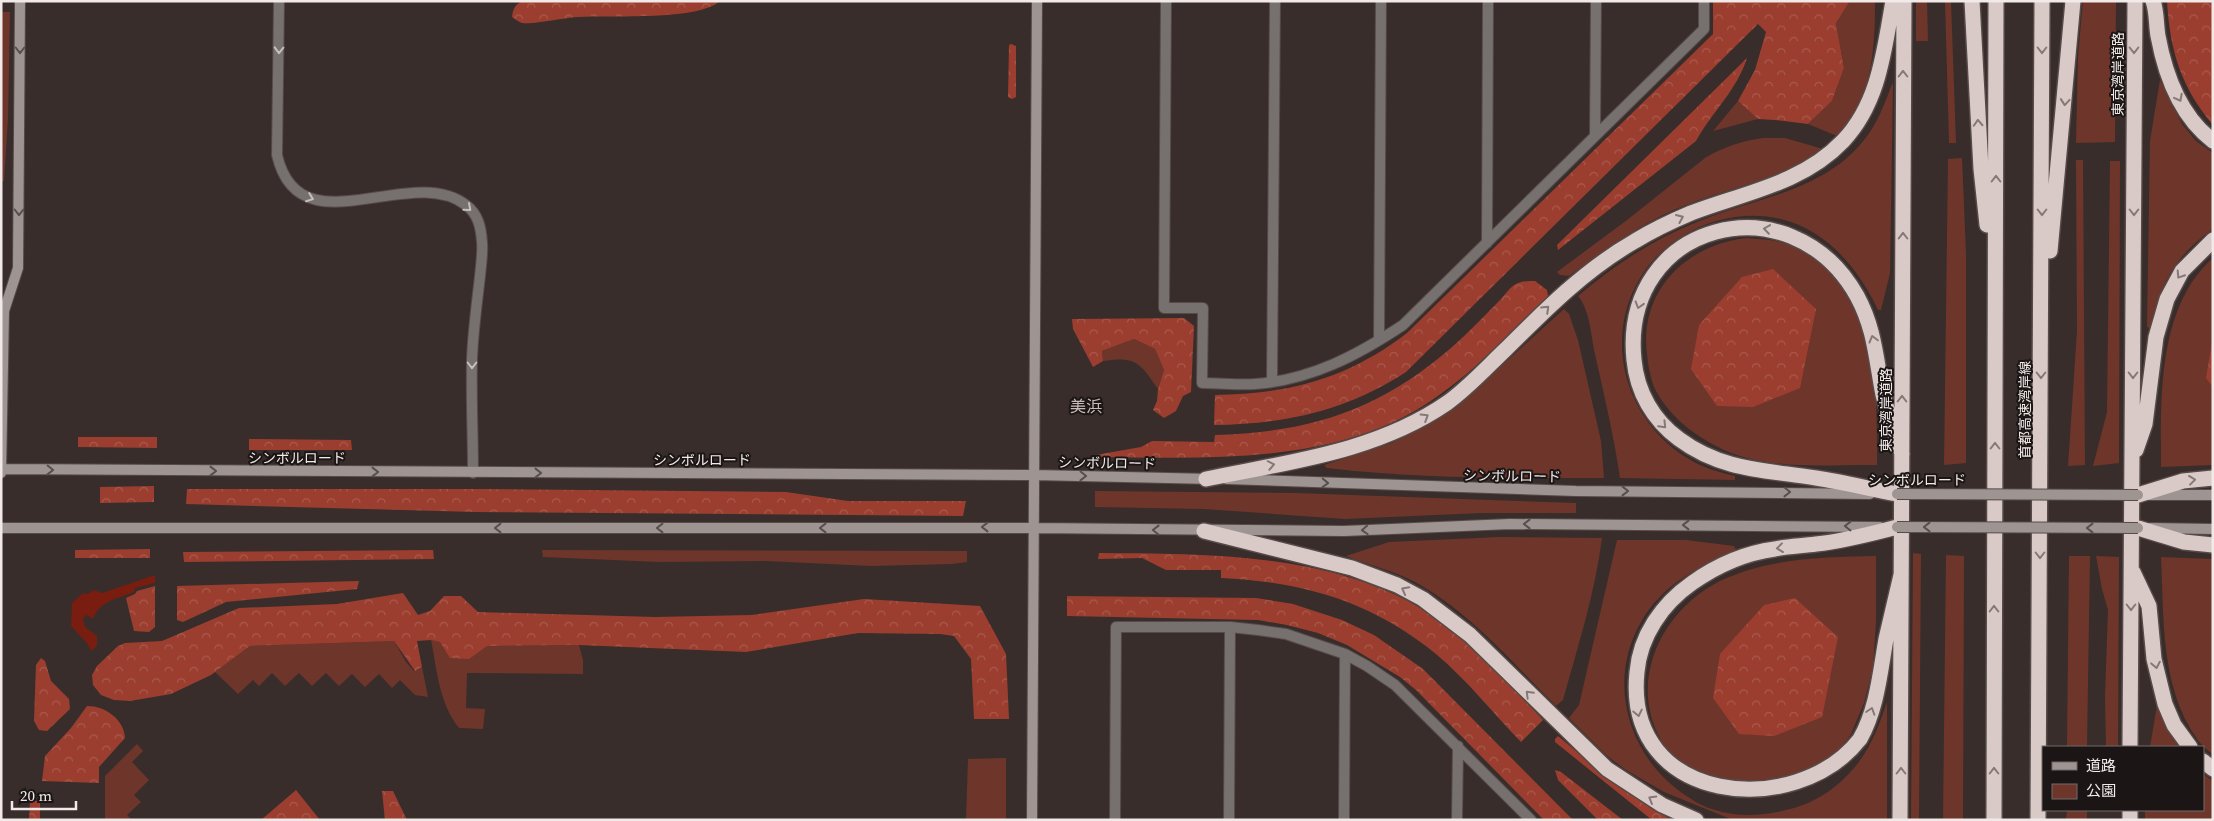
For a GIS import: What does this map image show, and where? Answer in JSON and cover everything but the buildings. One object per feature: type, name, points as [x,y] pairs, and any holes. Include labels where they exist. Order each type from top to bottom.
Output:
[{"type":"highway","points":[[1206,479],[1356,446],[1387,436],[1418,421],[1455,396],[1569,289],[1603,262],[1633,242],[1663,225],[1692,213],[1777,184],[1825,158],[1856,125],[1868,105],[1882,65],[1893,1]]},
{"type":"highway","name":"東京湾岸道路","points":[[1900,820],[1904,1]]},
{"type":"highway","points":[[1972,1],[1981,169],[1995,293]]},
{"type":"highway","points":[[1994,820],[1996,1]]},
{"type":"highway","name":"首都高速湾岸線","points":[[2038,820],[2042,1]]},
{"type":"highway","points":[[2041,326],[2058,175],[2073,1]]},
{"type":"highway","name":"東京湾岸道路","points":[[2130,746],[2135,1]]},
{"type":"highway","points":[[2153,1],[2162,56],[2170,83],[2182,105],[2213,141]]},
{"type":"highway","points":[[1897,494],[1818,478],[1757,471],[1731,465],[1712,458],[1688,445],[1666,428],[1645,401],[1638,384],[1632,347],[1635,317],[1646,287],[1665,261],[1689,243],[1702,236],[1724,230],[1747,228],[1783,232],[1809,244],[1833,263],[1856,295],[1867,318],[1874,341],[1884,395],[1902,454]]},
{"type":"highway","points":[[2132,461],[2145,424],[2156,337],[2167,299],[2182,270],[2213,240]]},
{"type":"highway","points":[[2138,495],[2183,481],[2213,478]]},
{"type":"highway","points":[[1765,803],[1721,799],[1703,793],[1687,784],[1660,759],[1649,742],[1640,723],[1636,705],[1635,686],[1641,647],[1652,624],[1669,603],[1689,585],[1710,571],[1731,561],[1774,549],[1849,539],[1897,527]]},
{"type":"highway","points":[[2138,528],[2184,542],[2213,545]]},
{"type":"highway","points":[[1204,531],[1352,568],[1397,585],[1423,600],[1470,635],[1606,769],[1662,805],[1696,820]]},
{"type":"highway","points":[[2132,568],[2149,606],[2154,658],[2165,704],[2174,725],[2189,746]]},
{"type":"highway","points":[[1789,798],[1802,793],[1833,774],[1848,758],[1861,738],[1872,711],[1901,575]]},
{"type":"main road","points":[[1,473],[3,308],[18,268],[20,1]]},
{"type":"main road","points":[[1032,820],[1037,1]]},
{"type":"main road","name":"シンボルロード","points":[[1,469],[1034,475],[1576,491],[2213,495]]},
{"type":"main road","points":[[1,528],[1034,528],[1344,531],[1501,524],[1576,524],[2213,529]]},
{"type":"street","points":[[279,1],[277,155],[280,168],[287,183],[300,194],[316,201],[415,193],[442,194],[466,204],[476,215],[482,244],[472,359],[473,473]]},
{"type":"street","points":[[1166,1],[1164,308],[1203,308],[1202,383],[1256,384],[1307,374],[1335,364],[1402,325],[1704,29],[1704,1]]},
{"type":"street","points":[[1272,381],[1275,1]]},
{"type":"street","points":[[1379,340],[1381,1]]},
{"type":"street","points":[[1487,243],[1488,1]]},
{"type":"street","points":[[1595,136],[1596,1]]},
{"type":"street","points":[[1115,820],[1116,627],[1230,627],[1286,634],[1345,654],[1395,685],[1531,820]]},
{"type":"street","points":[[1229,820],[1230,627]]},
{"type":"street","points":[[1344,820],[1345,654]]},
{"type":"street","points":[[1458,746],[1458,820]]},
{"type":"green space","points":[[523,1],[720,1],[693,12],[653,16],[574,17],[521,23],[512,17],[515,7]]},
{"type":"green space","points":[[1713,1],[1850,1],[1836,23],[1844,68],[1832,101],[1808,124],[1758,119],[1738,101],[1755,70],[1766,32],[1758,24],[1406,372],[1361,397],[1314,413],[1266,422],[1214,425],[1215,395],[1268,391],[1316,381],[1362,362],[1385,349],[1407,333],[1713,34]]},
{"type":"green space","points":[[1850,1],[1875,1],[1874,43],[1870,72],[1861,99],[1837,136],[1808,124],[1832,101],[1844,68],[1836,23]]},
{"type":"green space","points":[[1916,1],[1927,1],[1928,41],[1916,41]]},
{"type":"green space","points":[[1945,1],[1951,1],[1956,143],[1949,143]]},
{"type":"green space","points":[[2083,1],[2116,1],[2115,142],[2076,143],[2078,56]]},
{"type":"green space","points":[[2167,1],[2213,1],[2213,125],[2193,97],[2179,67],[2171,36]]},
{"type":"green space","points":[[1,12],[10,12],[8,119],[4,181],[1,181]]},
{"type":"green space","points":[[1009,45],[1016,46],[1016,97],[1012,99],[1008,97]]},
{"type":"green space","points":[[1747,58],[1743,70],[1731,91],[1696,141],[1558,250],[1557,245]]},
{"type":"green space","points":[[2160,80],[2182,124],[2196,141],[2213,153],[2213,229],[2179,260],[2171,272],[2159,297],[2150,328],[2147,327],[2150,141]]},
{"type":"green space","points":[[1893,82],[1890,273],[1881,310],[1878,310],[1865,286],[1850,265],[1833,247],[1814,233],[1792,223],[1769,217],[1744,216],[1706,224],[1677,239],[1660,253],[1646,269],[1632,294],[1624,320],[1622,347],[1626,373],[1634,399],[1648,422],[1666,442],[1694,462],[1735,476],[1735,480],[1620,478],[1590,324],[1585,308],[1578,296],[1620,264],[1649,245],[1680,229],[1787,192],[1829,171],[1864,140],[1881,112]]},
{"type":"green space","points":[[1738,101],[1758,119],[1713,131]]},
{"type":"green space","points":[[1763,138],[1785,138],[1823,149],[1791,168],[1757,182],[1686,205],[1655,219],[1625,237],[1569,276],[1560,275],[1557,272],[1627,220],[1705,158],[1733,145]]},
{"type":"green space","points":[[1962,158],[1966,254],[1966,463],[1944,465],[1948,159]]},
{"type":"green space","points":[[2076,160],[2083,160],[2085,465],[2068,466],[2077,331]]},
{"type":"green space","points":[[2110,161],[2120,161],[2119,463],[2093,466],[2107,412]]},
{"type":"green space","points":[[1746,238],[1780,242],[1796,248],[1811,257],[1838,280],[1857,310],[1869,343],[1874,373],[1877,465],[1795,465],[1754,460],[1735,454],[1707,441],[1680,422],[1659,397],[1649,370],[1646,331],[1651,310],[1659,291],[1671,275],[1686,261],[1704,250],[1724,242]]},
{"type":"green space","points":[[2213,258],[2213,465],[2161,467],[2163,384],[2166,355],[2172,328],[2181,302],[2195,278]]},
{"type":"green space","points":[[1773,269],[1816,309],[1800,388],[1753,407],[1717,406],[1691,369],[1699,325],[1742,277]]},
{"type":"green space","points":[[1535,281],[1547,290],[1548,296],[1484,359],[1442,393],[1404,417],[1363,434],[1321,446],[1276,453],[1186,458],[1098,457],[1096,455],[1141,447],[1152,441],[1214,442],[1215,435],[1282,429],[1312,423],[1341,414],[1397,388],[1424,370],[1451,348],[1514,285]]},
{"type":"green space","points":[[1564,309],[1569,314],[1578,340],[1601,441],[1604,478],[1431,476],[1362,472],[1327,468],[1324,465],[1392,443],[1456,407]]},
{"type":"green space","points":[[1184,318],[1194,326],[1191,392],[1183,396],[1176,411],[1164,418],[1153,410],[1164,370],[1155,349],[1134,339],[1102,351],[1103,361],[1093,367],[1073,329],[1072,319]]},
{"type":"green space","points":[[2213,336],[2213,387],[2206,378]]},
{"type":"green space","points":[[1134,339],[1155,349],[1164,370],[1158,389],[1136,363],[1123,359],[1103,361],[1102,351]]},
{"type":"green space","points":[[78,437],[157,437],[157,448],[78,447]]},
{"type":"green space","points":[[249,439],[351,440],[352,450],[249,450]]},
{"type":"green space","points":[[154,486],[154,502],[100,503],[100,487]]},
{"type":"green space","points":[[187,489],[786,492],[848,501],[966,501],[963,516],[475,512],[186,504]]},
{"type":"green space","points":[[1095,491],[1296,493],[1576,503],[1576,513],[1482,513],[1345,519],[1204,509],[1095,507]]},
{"type":"green space","points":[[1499,537],[1602,538],[1591,599],[1580,640],[1563,700],[1556,706],[1490,639],[1435,594],[1407,578],[1346,556],[1389,542]]},
{"type":"green space","points":[[1617,540],[1686,540],[1734,546],[1736,550],[1695,570],[1670,587],[1649,609],[1631,645],[1625,668],[1625,692],[1628,715],[1636,737],[1648,758],[1663,777],[1682,793],[1704,806],[1731,814],[1761,814],[1803,805],[1815,800],[1837,785],[1856,766],[1873,739],[1887,702],[1887,820],[1733,820],[1664,792],[1626,770],[1606,755],[1569,718],[1579,705]]},
{"type":"green space","points":[[150,549],[150,558],[75,558],[75,550]]},
{"type":"green space","points":[[433,550],[434,559],[184,562],[183,552]]},
{"type":"green space","points":[[542,550],[967,551],[967,562],[871,566],[766,561],[659,562],[543,557]]},
{"type":"green space","points":[[1099,553],[1228,556],[1314,568],[1356,579],[1396,595],[1433,616],[1448,627],[1491,665],[1543,720],[1521,742],[1469,686],[1436,654],[1387,620],[1335,598],[1280,584],[1221,578],[1221,570],[1166,570],[1142,558],[1098,559]]},
{"type":"green space","points":[[1913,553],[1921,554],[1919,820],[1911,820]]},
{"type":"green space","points":[[1946,555],[1964,556],[1963,820],[1943,820]]},
{"type":"green space","points":[[1876,556],[1876,621],[1873,668],[1864,703],[1851,734],[1840,750],[1821,770],[1730,791],[1687,768],[1671,756],[1656,730],[1649,708],[1648,686],[1651,664],[1658,644],[1669,625],[1684,608],[1701,593],[1720,581],[1738,573],[1796,560]]},
{"type":"green space","points":[[2069,556],[2090,556],[2087,746],[2067,746]]},
{"type":"green space","points":[[2096,556],[2119,557],[2118,746],[2106,746],[2105,697],[2108,610]]},
{"type":"green space","points":[[2161,557],[2213,559],[2213,755],[2199,741],[2185,719],[2176,697],[2166,651]]},
{"type":"green space","points":[[359,581],[357,589],[226,602],[183,622],[177,620],[177,586]]},
{"type":"green space","points":[[155,586],[155,627],[149,632],[134,631],[126,598],[137,591]]},
{"type":"green space","points":[[403,593],[418,615],[430,611],[444,596],[461,596],[478,612],[655,617],[752,615],[864,599],[980,606],[1006,654],[1009,719],[974,719],[971,659],[954,636],[940,634],[858,633],[746,652],[579,645],[487,646],[469,659],[450,658],[440,642],[431,640],[417,641],[422,667],[415,671],[394,641],[250,646],[211,675],[171,694],[130,701],[114,700],[101,695],[93,685],[92,675],[97,666],[118,646],[125,643],[162,641],[239,608],[337,604]]},
{"type":"green space","points":[[1067,596],[1256,598],[1293,604],[1342,620],[1374,635],[1423,669],[1573,820],[1544,820],[1416,690],[1400,677],[1347,645],[1318,633],[1258,620],[1067,616]]},
{"type":"green space","points":[[1795,598],[1838,637],[1822,717],[1774,736],[1739,734],[1713,698],[1720,654],[1764,605]]},
{"type":"green space","points":[[431,640],[487,646],[579,645],[583,660],[583,674],[467,673],[466,708],[485,709],[483,729],[459,728],[452,718],[443,697]]},
{"type":"green space","points":[[394,641],[406,662],[414,671],[422,667],[428,697],[415,695],[400,680],[392,688],[379,674],[365,687],[352,674],[339,686],[326,673],[312,686],[299,673],[285,686],[272,673],[259,686],[253,680],[238,694],[215,672],[250,646]]},
{"type":"green space","points":[[41,658],[45,661],[51,681],[69,699],[70,709],[47,731],[39,730],[34,721],[36,665]]},
{"type":"green space","points":[[2157,705],[2179,746],[2150,746]]},
{"type":"green space","points":[[87,706],[107,711],[117,720],[124,731],[125,738],[99,767],[99,783],[42,781],[45,756],[71,728]]},
{"type":"green space","points":[[1558,736],[1613,782],[1671,820],[1652,820],[1555,742]]},
{"type":"green space","points":[[137,744],[143,751],[132,762],[149,780],[134,795],[141,802],[127,815],[132,820],[105,820],[105,776]]},
{"type":"green space","points":[[1006,758],[1006,820],[966,820],[968,759]]},
{"type":"green space","points":[[1555,770],[1561,772],[1623,820],[1598,820],[1558,780]]},
{"type":"green space","points":[[2204,775],[2213,781],[2213,820],[2145,820],[2145,811],[2204,811]]},
{"type":"green space","points":[[296,790],[320,820],[261,820]]},
{"type":"green space","points":[[382,791],[393,791],[407,820],[385,820]]},
{"type":"green space","points":[[30,801],[40,801],[40,820],[29,820]]},
{"type":"green space","points":[[2067,811],[2087,811],[2087,820],[2066,820]]},
{"type":"shaded area","points":[[155,575],[155,583],[135,588],[134,592],[104,604],[93,619],[86,615],[83,619],[85,627],[97,636],[97,646],[91,651],[87,643],[71,626],[72,603],[83,593],[87,594],[94,590],[102,593]]},
{"type":"district","name":"美浜","points":[[1086,406]]}]
